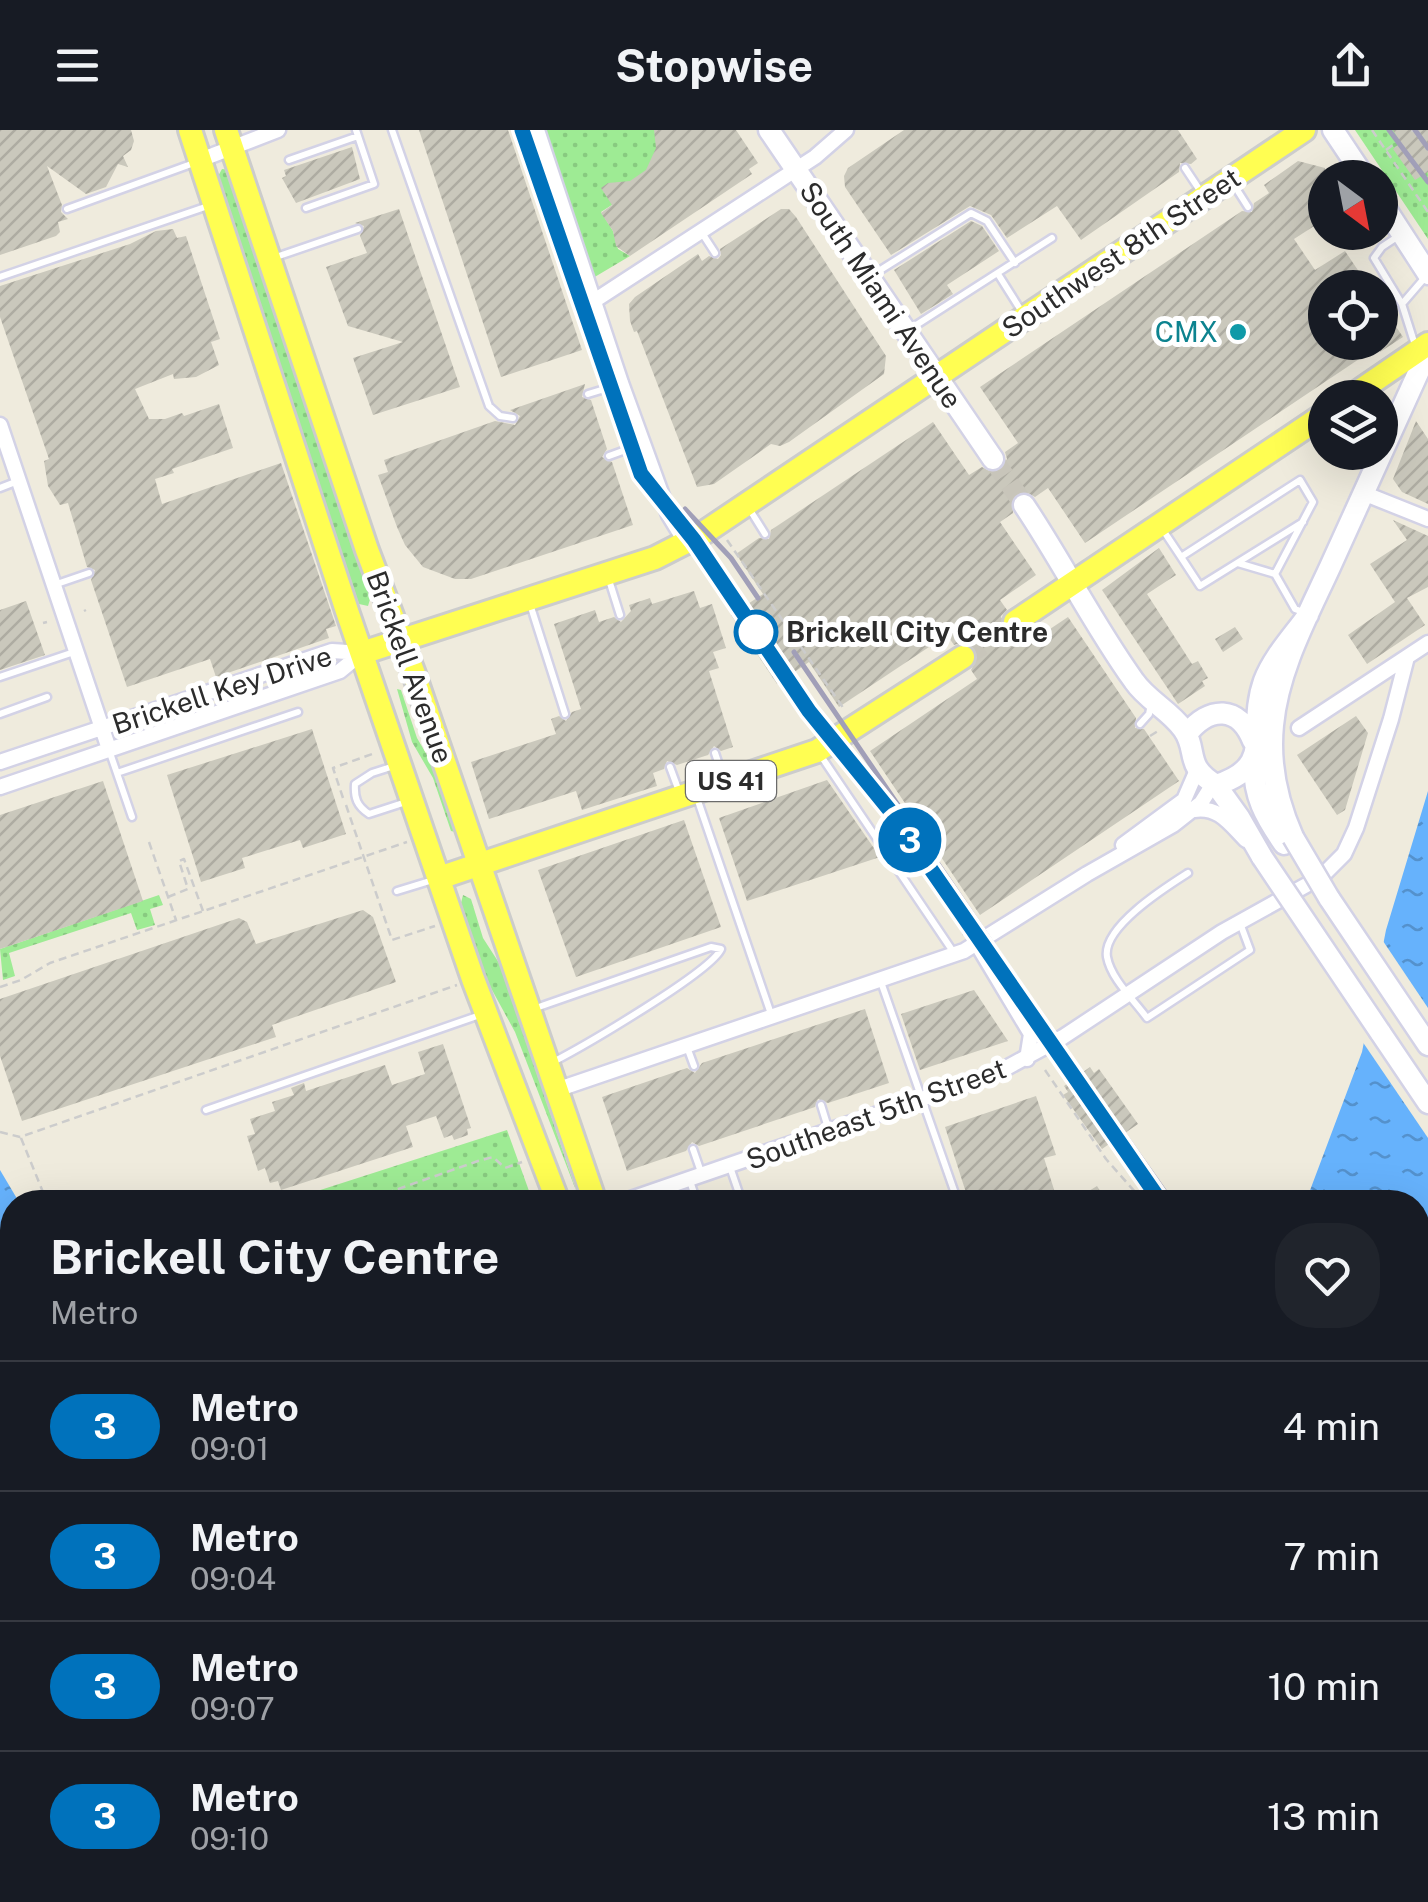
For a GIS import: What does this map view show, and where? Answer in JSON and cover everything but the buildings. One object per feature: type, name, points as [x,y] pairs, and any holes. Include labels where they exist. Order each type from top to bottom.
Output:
[{"type":"main road","name":"Brickell Avenue","points":[[190,130],[439,878],[553,1190]]},
{"type":"main road","name":"South Miami Avenue","points":[[768,130],[993,460]]},
{"type":"main road","name":"Southwest 8th Street","points":[[362,653],[655,558],[693,550],[746,504],[1304,130]]},
{"type":"main road","points":[[1333,130],[1353,160]]},
{"type":"main road","name":"Brickell Avenue","points":[[229,138],[591,1190]]},
{"type":"main road","points":[[1398,228],[1428,274]]},
{"type":"main road","points":[[1377,380],[1425,349]]},
{"type":"main road","points":[[1288,841],[1276,786],[1273,725],[1280,686],[1425,349]]},
{"type":"main road","points":[[1015,622],[1308,425]]},
{"type":"main road","points":[[1024,505],[1062,560],[1072,584],[1130,676],[1186,734],[1209,780],[1239,817],[1428,1103]]},
{"type":"main road","points":[[1308,615],[1264,681],[1256,714],[1255,794],[1428,1045]]},
{"type":"main road","name":"US 41","points":[[439,878],[604,816],[725,782],[821,740],[963,658]]},
{"type":"main road","points":[[1186,734],[1204,717],[1218,713],[1242,722],[1254,753],[1243,774],[1209,780]]},
{"type":"street","points":[[538,130],[643,444],[670,515],[693,550]]},
{"type":"street","points":[[594,302],[796,170],[846,130]]},
{"type":"street","points":[[200,160],[229,138],[272,131]]},
{"type":"street","points":[[0,425],[109,749]]},
{"type":"street","points":[[1363,493],[1428,519]]},
{"type":"street","points":[[1299,728],[1428,643]]},
{"type":"street","name":"Brickell Key Drive","points":[[0,762],[332,650],[362,653]]},
{"type":"street","name":"Brickell Key Drive","points":[[0,786],[340,671],[362,653]]},
{"type":"street","name":"Southeast 5th Street","points":[[658,1190],[972,1084],[1027,1059],[1240,922],[1321,877],[1344,854],[1356,828],[1407,657]]},
{"type":"street","points":[[1194,810],[1209,780]]},
{"type":"street","points":[[1087,874],[1209,780]]},
{"type":"street","points":[[556,1090],[954,954],[1194,810],[1211,810],[1223,816],[1262,857]]},
{"type":"street","points":[[970,941],[1031,1034],[1027,1059]]},
{"type":"lane","points":[[392,130],[489,406],[500,416],[513,418]]},
{"type":"lane","points":[[288,160],[357,133],[374,184],[306,208]]},
{"type":"lane","points":[[67,209],[200,160]]},
{"type":"lane","points":[[1185,168],[1204,197]]},
{"type":"lane","points":[[1230,180],[1248,207]]},
{"type":"lane","points":[[5,278],[214,204]]},
{"type":"lane","points":[[869,278],[971,213],[988,221],[1015,263]]},
{"type":"lane","points":[[270,259],[358,229]]},
{"type":"lane","points":[[701,232],[715,252]]},
{"type":"lane","points":[[1402,234],[1382,247],[1374,258],[1425,349]]},
{"type":"lane","points":[[908,331],[1052,238]]},
{"type":"lane","points":[[998,274],[1026,318]]},
{"type":"lane","points":[[1402,304],[1428,274]]},
{"type":"lane","points":[[588,394],[621,383]]},
{"type":"lane","points":[[610,456],[643,444]]},
{"type":"lane","points":[[1181,557],[1300,480],[1313,502],[1275,574]]},
{"type":"lane","points":[[0,488],[19,481]]},
{"type":"lane","points":[[746,504],[765,534]]},
{"type":"lane","points":[[1159,525],[1200,586],[1304,521]]},
{"type":"lane","points":[[1238,563],[1275,574],[1295,608],[1308,615]]},
{"type":"lane","points":[[54,585],[89,573]]},
{"type":"lane","points":[[606,574],[620,615]]},
{"type":"lane","points":[[528,598],[565,714]]},
{"type":"lane","points":[[0,676],[76,651]]},
{"type":"lane","points":[[0,713],[46,697]]},
{"type":"lane","points":[[1140,724],[1149,714],[1149,698]]},
{"type":"lane","points":[[117,773],[298,712]]},
{"type":"lane","points":[[821,740],[954,954]]},
{"type":"lane","points":[[109,749],[132,816]]},
{"type":"lane","points":[[714,753],[725,782]]},
{"type":"lane","points":[[400,764],[362,778],[355,784],[354,795],[360,808],[369,814],[412,799]]},
{"type":"lane","points":[[670,767],[688,795],[772,1016]]},
{"type":"lane","points":[[1188,873],[1149,899],[1126,920],[1108,946],[1106,955],[1113,972],[1147,1018],[1250,950],[1240,922]]},
{"type":"lane","points":[[397,891],[439,878]]},
{"type":"lane","points":[[529,1010],[711,947],[721,949],[718,957],[693,975],[548,1065]]},
{"type":"lane","points":[[880,980],[954,1190]]},
{"type":"lane","points":[[206,1110],[486,1012]]},
{"type":"lane","points":[[686,1046],[694,1066]]},
{"type":"lane","points":[[820,1106],[829,1132]]},
{"type":"lane","points":[[693,1149],[697,1190]]},
{"type":"lane","points":[[730,1166],[738,1190]]},
{"type":"path","points":[[1372,130],[1428,212]]},
{"type":"path","points":[[1386,150],[1394,144],[1396,147]]},
{"type":"path","points":[[727,540],[848,714]]},
{"type":"path","points":[[693,550],[821,740]]},
{"type":"path","points":[[378,752],[333,768],[392,940],[436,925]]},
{"type":"path","points":[[843,756],[876,788],[908,856],[952,908],[970,941]]},
{"type":"path","points":[[0,987],[50,963],[408,841]]},
{"type":"path","points":[[149,842],[176,920]]},
{"type":"path","points":[[168,897],[188,890],[179,861],[184,859],[203,911]]},
{"type":"path","points":[[0,1132],[20,1136],[457,984]]},
{"type":"path","points":[[1044,1070],[1134,1190]]},
{"type":"path","points":[[20,1136],[42,1190]]},
{"type":"path","points":[[397,1190],[478,1160],[493,1158],[504,1168],[524,1162]]},
{"type":"green space","points":[[545,130],[713,130],[718,136],[601,212],[618,249],[630,256],[593,278]]},
{"type":"green space","points":[[1355,130],[1428,130],[1428,239],[1398,194],[1398,160],[1375,160]]},
{"type":"green space","points":[[222,169],[230,170],[234,176],[371,596],[368,606],[359,604],[216,180]]},
{"type":"green space","points":[[397,689],[401,690],[417,738],[438,774],[455,832],[451,831],[433,778],[412,742]]},
{"type":"green space","points":[[159,895],[163,905],[150,909],[155,925],[137,930],[131,913],[9,953],[15,976],[3,980],[0,949]]},
{"type":"green space","points":[[463,895],[471,899],[483,938],[501,966],[576,1190],[515,1032],[486,979],[461,903]]},
{"type":"green space","points":[[507,1130],[529,1190],[320,1190]]},
{"type":"water","points":[[1428,791],[1428,1190],[1310,1190],[1362,1052],[1386,930]]},
{"type":"water","points":[[0,1170],[12,1190],[0,1190]]},
{"type":"pier","points":[[1381,938],[1428,1008],[1428,1138],[1360,1038]]},
{"type":"tunnel","points":[[993,459],[1024,505]]},
{"type":"tunnel","points":[[963,657],[1015,622]]},
{"type":"railway","points":[[522,130],[634,460],[648,486],[694,540],[741,609]]},
{"type":"railway","points":[[1389,130],[1428,182]]},
{"type":"railway","points":[[1415,130],[1428,148]]},
{"type":"railway","points":[[685,509],[731,558],[758,598]]},
{"type":"railway","points":[[794,652],[1085,1080]]},
{"type":"railway","points":[[786,678],[860,772]]},
{"type":"railway","points":[[1124,1134],[1164,1190]]},
{"type":"metro line","name":"3","points":[[522,130],[641,474],[694,540],[809,711],[892,813],[1152,1190]]},
{"type":"place","name":"CMX","points":[[1238,332]]},
{"type":"place","name":"Brickell City Centre","points":[[756,632]]}]
